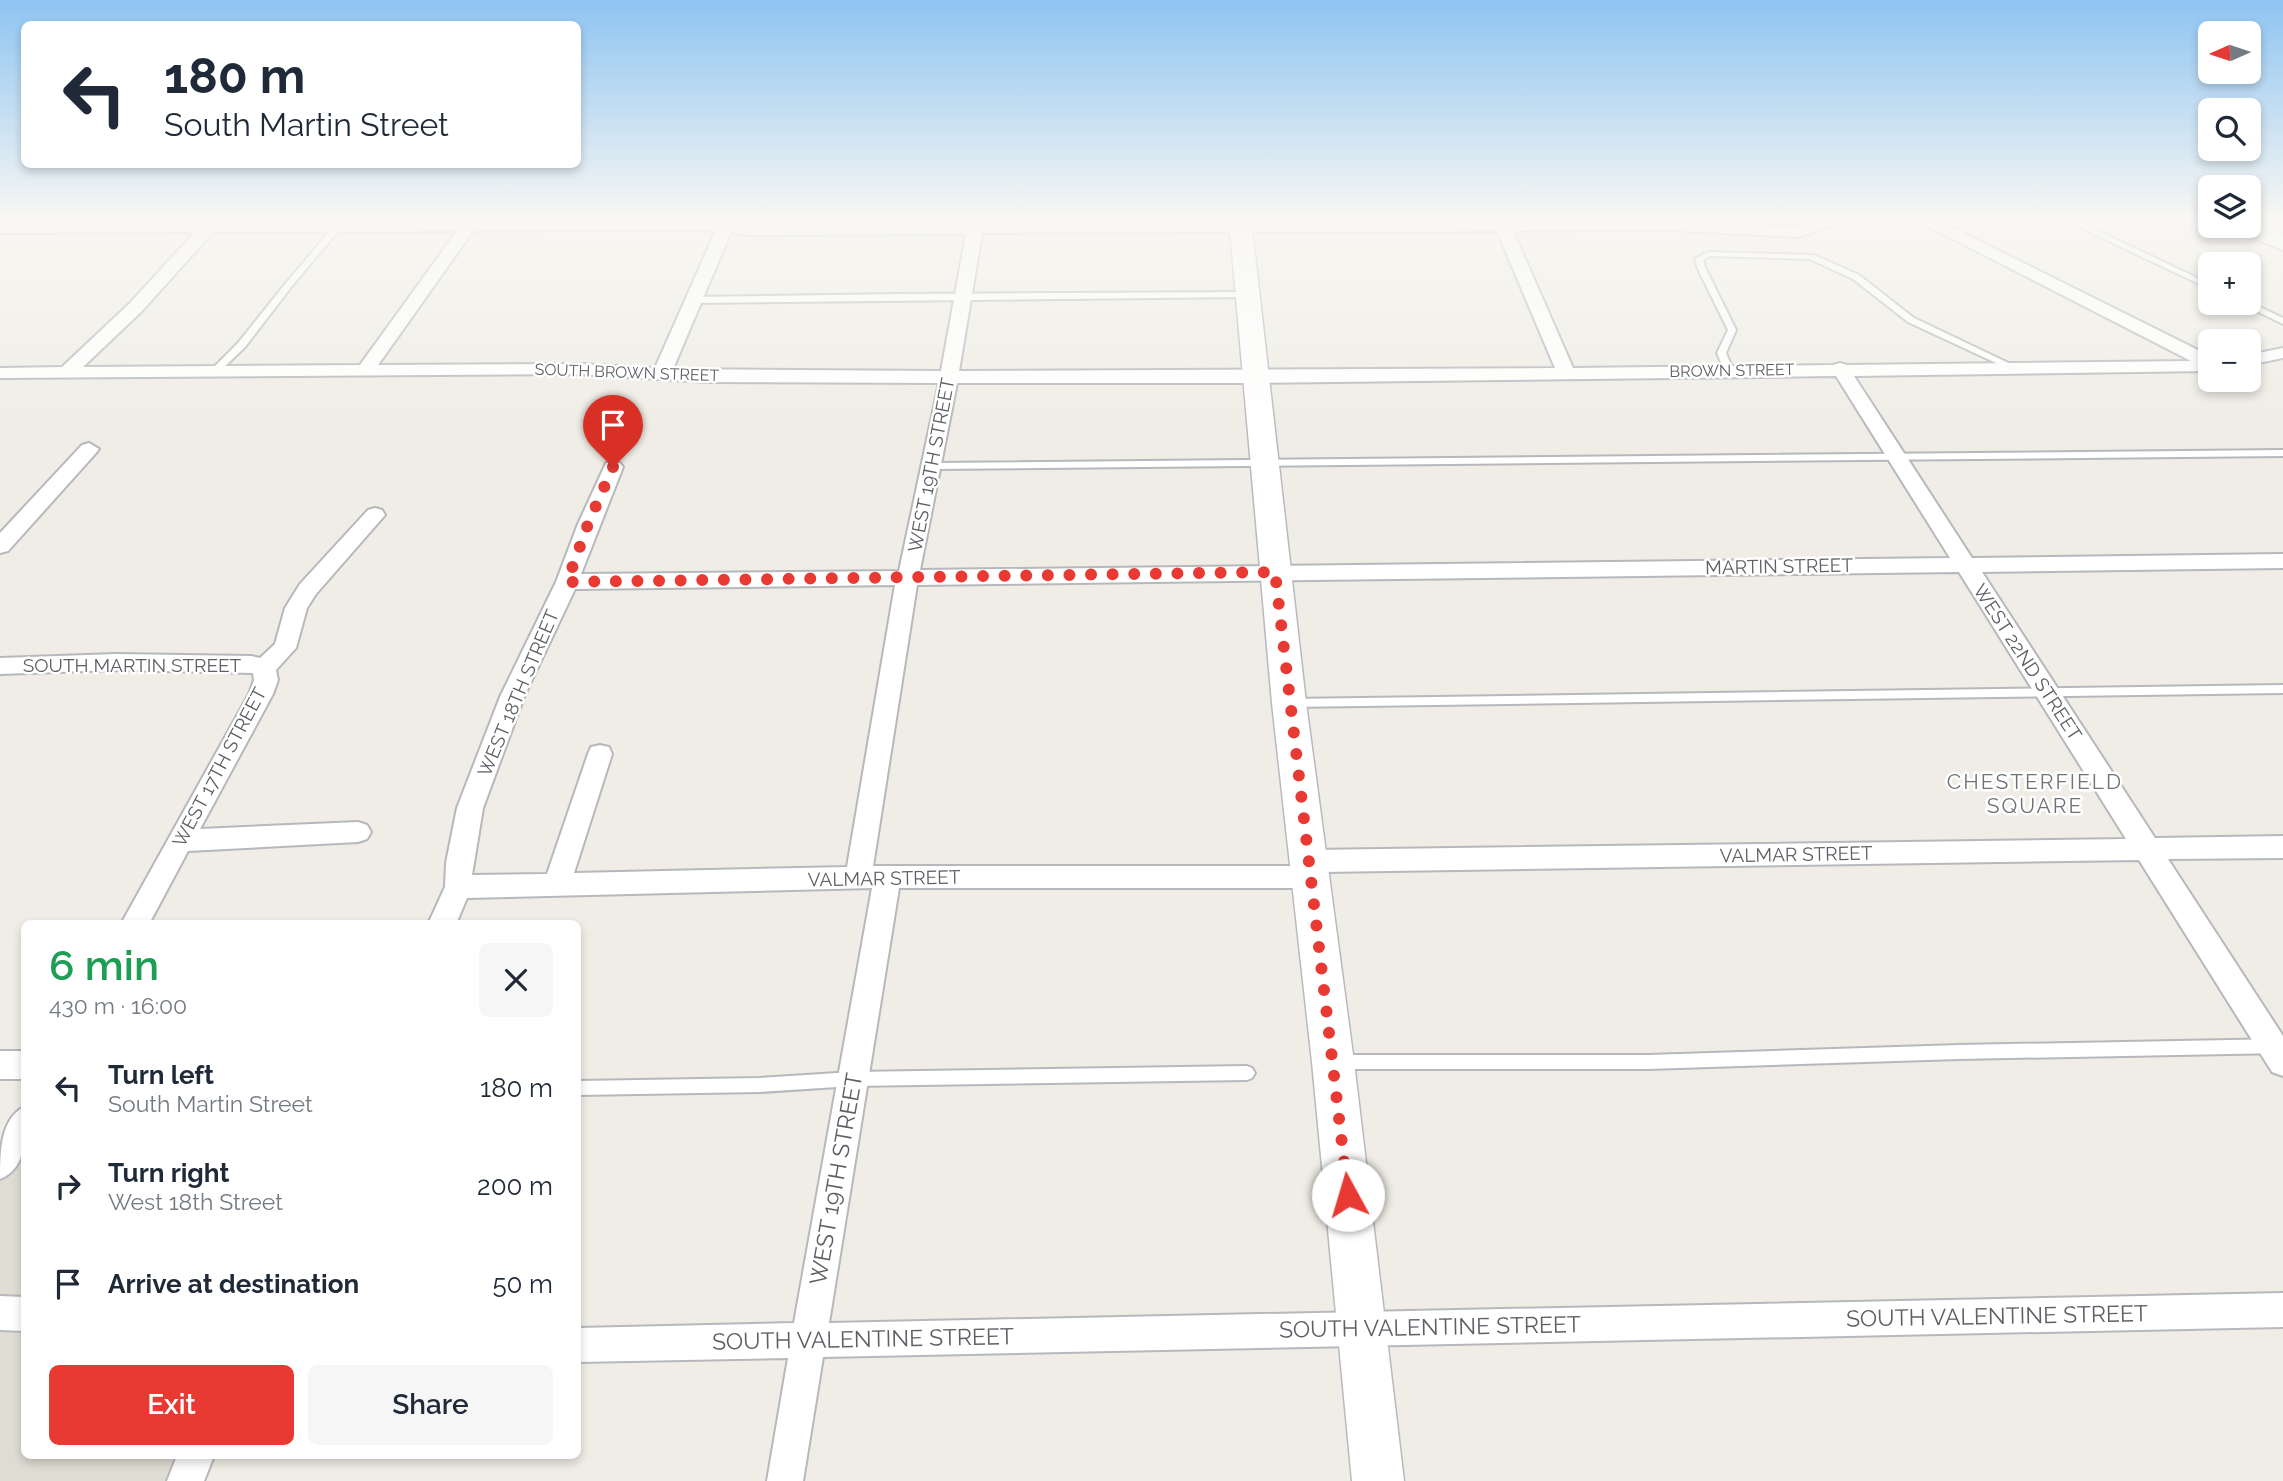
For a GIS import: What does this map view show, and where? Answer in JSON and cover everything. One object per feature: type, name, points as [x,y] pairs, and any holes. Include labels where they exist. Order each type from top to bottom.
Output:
[{"type":"street","points":[[67,372],[153,288]]},
{"type":"street","points":[[366,369],[424,288]]},
{"type":"street","points":[[662,372],[698,288]]},
{"type":"street","name":"WEST 19TH STREET","points":[[785,1481],[853,1079],[907,579],[933,466],[965,288]]},
{"type":"street","points":[[1246,288],[1289,703],[1334,1062],[1378,1481]]},
{"type":"street","points":[[1529,288],[1565,372]]},
{"type":"street","points":[[2059,288],[2198,358]]},
{"type":"street","points":[[2261,358],[2283,353]]},
{"type":"street","name":"BROWN STREET","points":[[1254,377],[2198,364]]},
{"type":"street","name":"WEST 22ND STREET","points":[[1840,368],[2280,1052]]},
{"type":"street","name":"SOUTH BROWN STREET","points":[[0,373],[579,369],[805,377],[1254,377]]},
{"type":"street","points":[[0,546],[89,449]]},
{"type":"street","name":"WEST 18TH STREET","points":[[444,920],[458,887],[459,863],[470,808],[512,697],[567,582],[613,467]]},
{"type":"street","name":"WEST 17TH STREET","points":[[137,920],[261,694],[266,680],[264,668],[285,648],[296,608],[308,589],[374,515]]},
{"type":"street","name":"MARTIN STREET","points":[[1275,572],[2283,561]]},
{"type":"street","points":[[567,582],[1275,572]]},
{"type":"street","name":"SOUTH MARTIN STREET","points":[[0,666],[116,662],[251,664],[264,668]]},
{"type":"street","points":[[557,884],[600,754]]},
{"type":"street","points":[[179,841],[358,832]]},
{"type":"street","name":"VALMAR STREET","points":[[458,887],[2283,847]]},
{"type":"street","points":[[0,1065],[21,1065]]},
{"type":"street","points":[[0,1164],[21,1127]]},
{"type":"street","name":"SOUTH VALENTINE STREET","points":[[581,1345],[2283,1310]]},
{"type":"street","points":[[0,1313],[21,1314]]},
{"type":"street","points":[[185,1481],[195,1459]]},
{"type":"lane","points":[[214,372],[268,316],[287,288]]},
{"type":"lane","points":[[1711,288],[1732,330],[1720,349],[1720,357],[1728,370]]},
{"type":"lane","points":[[1870,288],[1911,320],[2012,367]]},
{"type":"lane","points":[[693,300],[1247,295]]},
{"type":"lane","points":[[2261,311],[2283,321]]},
{"type":"lane","points":[[933,466],[2283,453]]},
{"type":"lane","points":[[1289,703],[2283,689]]},
{"type":"lane","points":[[1334,1062],[1648,1062],[1959,1052],[2280,1052]]},
{"type":"lane","points":[[581,1088],[760,1086],[853,1079],[1247,1073]]},
{"type":"shaded area","points":[[21,1122],[21,1459],[196,1459],[186,1481],[0,1481],[0,1160]]},
{"type":"district","name":"CHESTERFIELD SQUARE","points":[[2035,794]]},
{"type":"route","points":[[613,467],[567,582],[1275,572],[1348,1195]]}]
